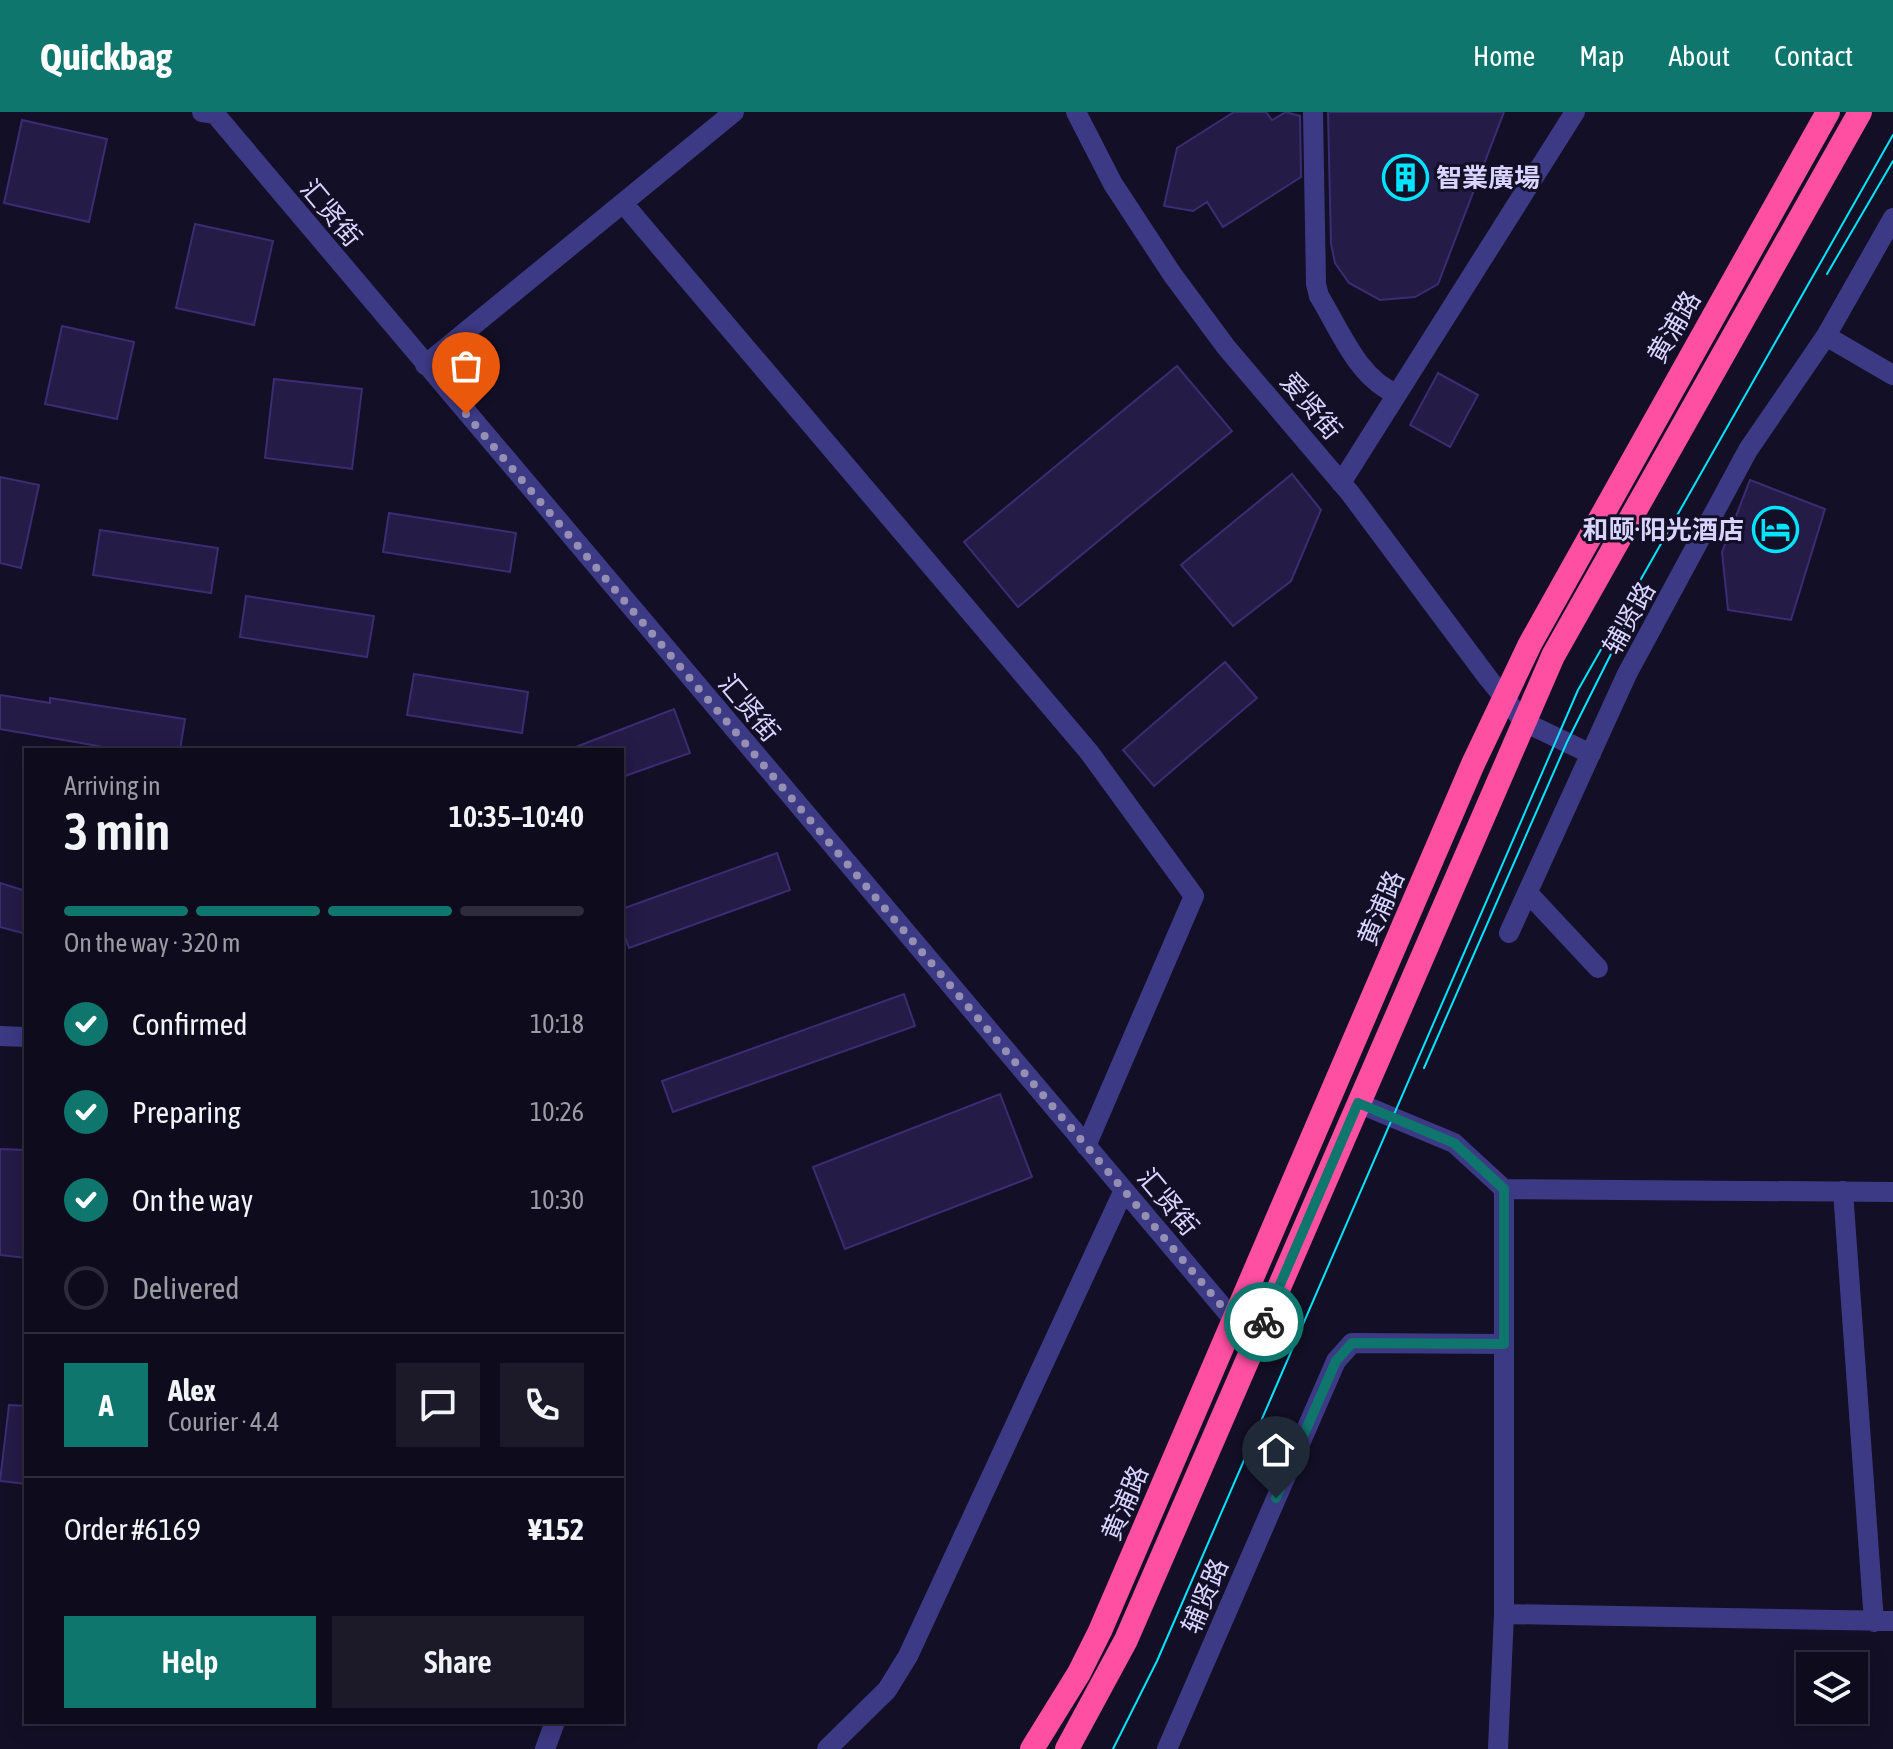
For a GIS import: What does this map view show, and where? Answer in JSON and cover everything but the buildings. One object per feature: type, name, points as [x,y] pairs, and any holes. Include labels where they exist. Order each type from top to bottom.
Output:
[{"type":"highway","name":"黄浦路","points":[[1032,1749],[1071,1687],[1100,1631],[1530,644],[1828,112]]},
{"type":"highway","points":[[1067,1749],[1126,1640],[1560,643],[1860,112]]},
{"type":"street","points":[[425,365],[734,112]]},
{"type":"street","name":"爱贤街","points":[[1076,112],[1113,184],[1172,274],[1226,347],[1341,483],[1524,722]]},
{"type":"street","points":[[1313,112],[1319,296],[1365,372],[1380,388],[1397,394]]},
{"type":"street","points":[[1341,483],[1575,112]]},
{"type":"street","name":"汇贤街","points":[[212,113],[1254,1344]]},
{"type":"street","points":[[623,203],[1089,752],[1194,896],[1086,1146]]},
{"type":"street","name":"辅贤路","points":[[1509,933],[1627,674],[1748,450],[1826,336],[1893,218]]},
{"type":"street","points":[[1826,336],[1893,375]]},
{"type":"street","points":[[1524,722],[1591,754]]},
{"type":"street","points":[[1528,893],[1598,968]]},
{"type":"street","points":[[0,1036],[24,1037]]},
{"type":"street","points":[[1358,1103],[1454,1143],[1504,1189],[1893,1192]]},
{"type":"street","points":[[1498,1749],[1504,1614],[1504,1189]]},
{"type":"street","points":[[827,1749],[887,1690],[908,1656],[1124,1190]]},
{"type":"street","points":[[1504,1614],[1883,1622],[1843,1191]]},
{"type":"street","name":"辅贤路","points":[[1167,1749],[1336,1361],[1352,1343],[1504,1344]]},
{"type":"street","points":[[545,1749],[554,1724]]},
{"type":"tram line","points":[[1113,1749],[1157,1661],[1578,690],[1893,135]]},
{"type":"tram line","points":[[1827,274],[1893,161]]},
{"type":"tram line","points":[[1424,1068],[1567,742],[1626,624]]},
{"type":"way so far","points":[[466,414],[1254,1344],[1264,1322]]},
{"type":"place","name":"智業廣場","points":[[1405,178]]},
{"type":"place","name":"和颐·阳光酒店","points":[[1775,530]]},
{"type":"route","points":[[1264,1322],[1358,1103],[1454,1143],[1504,1189],[1504,1344],[1352,1343],[1336,1361],[1276,1498]]}]
